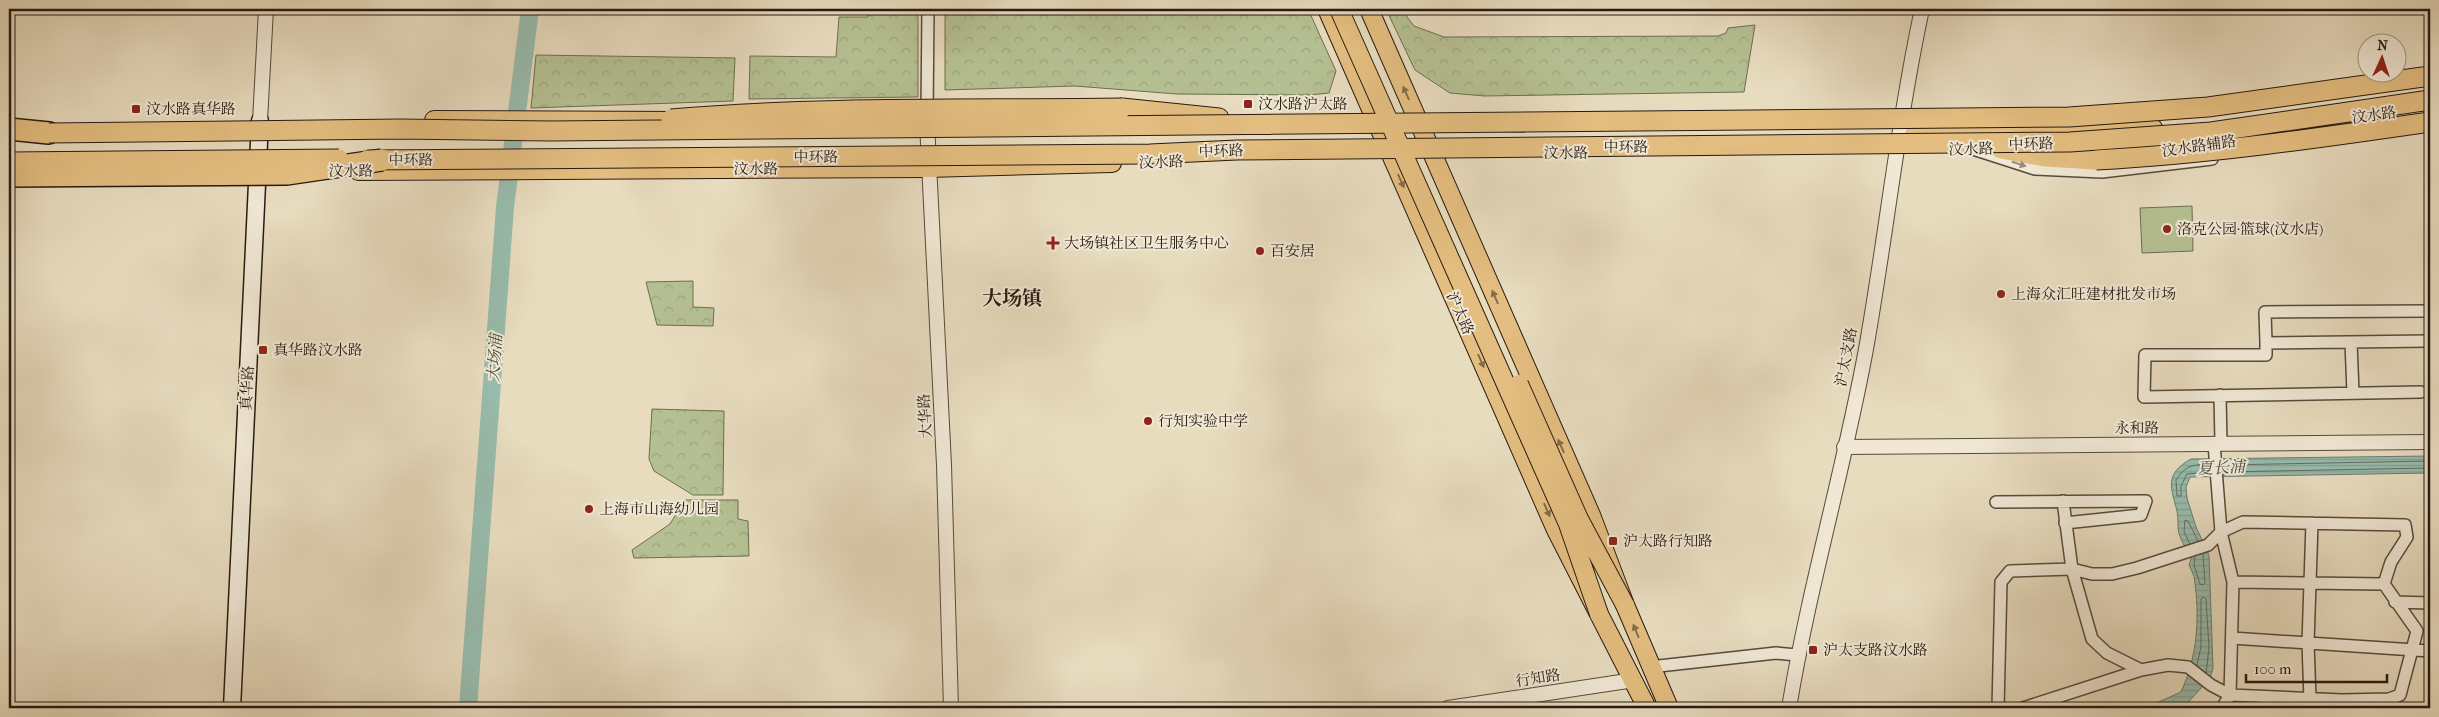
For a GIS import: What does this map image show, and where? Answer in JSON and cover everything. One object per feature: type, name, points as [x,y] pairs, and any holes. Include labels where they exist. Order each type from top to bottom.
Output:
[{"type":"highway","name":"中环路","points":[[9,134],[400,129],[527,131],[2069,117],[2208,107],[2430,76]]},
{"type":"highway","name":"中环路","points":[[9,162],[1140,154],[1237,150],[2070,142],[2211,132],[2430,100]]},
{"type":"highway","points":[[527,131],[742,113],[1122,108],[1238,120]]},
{"type":"highway","points":[[2001,149],[2045,157],[2096,160],[2175,156],[2240,149],[2430,122]]},
{"type":"highway","points":[[9,128],[49,133]]},
{"type":"highway","points":[[9,176],[287,174],[382,160]]},
{"type":"main road","name":"沪太路","points":[[1327,9],[1376,119],[1389,155],[1556,530],[1647,708]]},
{"type":"main road","name":"沪太路","points":[[1339,9],[1568,524],[1599,614]]},
{"type":"main road","name":"沪太路","points":[[1352,9],[1579,520],[1625,605]]},
{"type":"main road","name":"沪太路","points":[[1369,9],[1591,515],[1650,667],[1669,708]]},
{"type":"main road","name":"汶水路","points":[[9,128],[260,122],[476,120],[927,123],[1376,119],[1425,136],[1603,152],[1682,152],[1899,132],[2069,112],[2138,108],[2277,93],[2430,71]]},
{"type":"main road","name":"汶水路","points":[[1425,136],[1558,138],[1719,137],[1899,132],[2199,116],[2430,84]]},
{"type":"main road","name":"汶水路","points":[[9,169],[259,172],[928,168],[1389,155],[1425,136],[2083,130],[2194,126],[2430,93]]},
{"type":"main road","name":"汶水路","points":[[1899,132],[1973,149],[2046,148],[2203,138],[2430,107]]},
{"type":"main road","points":[[2288,113],[2327,121]]},
{"type":"main road","name":"真华路","points":[[232,708],[260,122]]},
{"type":"main road","points":[[2046,148],[2083,130]]},
{"type":"main road","points":[[1682,152],[1719,137]]},
{"type":"main road","points":[[1558,138],[1603,152]]},
{"type":"street","name":"真华路","points":[[260,122],[266,9]]},
{"type":"street","points":[[927,123],[928,9]]},
{"type":"street","name":"沪太支路","points":[[1789,708],[1798,655],[1866,349],[1899,132],[1922,9]]},
{"type":"street","points":[[2337,141],[2352,118]]},
{"type":"street","name":"大华路","points":[[927,123],[944,465],[951,708]]},
{"type":"street","name":"汶水路辅路","points":[[1973,149],[2034,169],[2102,172],[2180,164],[2430,128]]},
{"type":"street","points":[[2421,392],[2144,397],[2145,355],[2266,355],[2265,312],[2430,311]]},
{"type":"street","points":[[2351,342],[2353,393]]},
{"type":"street","points":[[2266,343],[2430,342]]},
{"type":"street","points":[[2220,395],[2217,480],[2221,532],[2233,582],[2230,695],[2222,708]]},
{"type":"street","name":"永和路","points":[[1844,446],[2217,448],[2430,442]]},
{"type":"street","points":[[2063,501],[2072,570],[2092,639],[2107,653],[2141,670]]},
{"type":"street","points":[[1996,502],[2146,501],[2141,515],[2065,523]]},
{"type":"street","points":[[1998,708],[2001,582],[2010,571],[2072,570],[2092,574],[2112,574],[2208,545],[2221,532],[2243,522],[2405,524],[2407,537],[2391,562],[2384,584],[2417,631],[2400,695],[2389,699],[2310,699],[2230,695],[2211,685],[2188,667],[2168,665],[2141,670],[2023,708]]},
{"type":"street","points":[[2310,699],[2308,643],[2312,523]]},
{"type":"street","points":[[2233,582],[2384,584]]},
{"type":"street","points":[[2395,602],[2430,603]]},
{"type":"street","points":[[2232,638],[2430,651]]},
{"type":"street","points":[[1650,667],[1776,653],[1798,655]]},
{"type":"street","name":"行知路","points":[[1448,708],[1634,680]]},
{"type":"green space","points":[[868,9],[918,9],[918,97],[749,99],[750,56],[836,57],[839,17],[868,17]]},
{"type":"green space","points":[[1069,9],[1308,9],[1336,71],[1329,93],[1310,95],[1177,94],[1075,86],[945,90],[945,14],[1043,14]]},
{"type":"green space","points":[[1386,9],[1401,9],[1414,26],[1444,37],[1718,36],[1726,33],[1728,28],[1755,25],[1744,92],[1484,96],[1450,93],[1415,70]]},
{"type":"green space","points":[[536,55],[735,58],[733,101],[531,108]]},
{"type":"green space","name":"洛克公园·篮球(汶水店)","points":[[2192,206],[2193,251],[2142,253],[2140,208]]},
{"type":"green space","points":[[693,281],[693,307],[714,308],[713,326],[657,325],[646,282]]},
{"type":"green space","points":[[652,409],[724,411],[723,495],[693,495],[654,471],[649,459]]},
{"type":"green space","points":[[685,500],[738,500],[738,519],[748,521],[749,556],[634,558],[632,550],[670,524]]},
{"type":"water","name":"夏长浦","points":[[2430,456],[2430,473],[2190,477],[2186,487],[2187,498],[2196,527],[2209,555],[2213,668],[2210,678],[2183,708],[2145,708],[2181,692],[2187,678],[2194,650],[2197,606],[2194,576],[2189,565],[2191,559],[2179,534],[2178,514],[2172,488],[2173,476],[2182,465],[2191,459]]},
{"type":"waterway","name":"大场浦","points":[[468,708],[505,207],[530,9]]},
{"type":"place","name":"汶水路沪太路","points":[[1248,104]]},
{"type":"place","name":"汶水路真华路","points":[[136,109]]},
{"type":"place","name":"洛克公园·篮球(汶水店)","points":[[2167,229]]},
{"type":"place","name":"大场镇社区卫生服务中心","points":[[1053,243]]},
{"type":"place","name":"百安居","points":[[1260,251]]},
{"type":"place","name":"上海众汇旺建材批发市场","points":[[2001,294]]},
{"type":"place","name":"真华路汶水路","points":[[263,350]]},
{"type":"place","name":"行知实验中学","points":[[1148,421]]},
{"type":"place","name":"上海市山海幼儿园","points":[[589,509]]},
{"type":"place","name":"沪太路行知路","points":[[1613,541]]},
{"type":"place","name":"沪太支路汶水路","points":[[1813,650]]},
{"type":"district","name":"大场镇","points":[[1012,298]]}]
